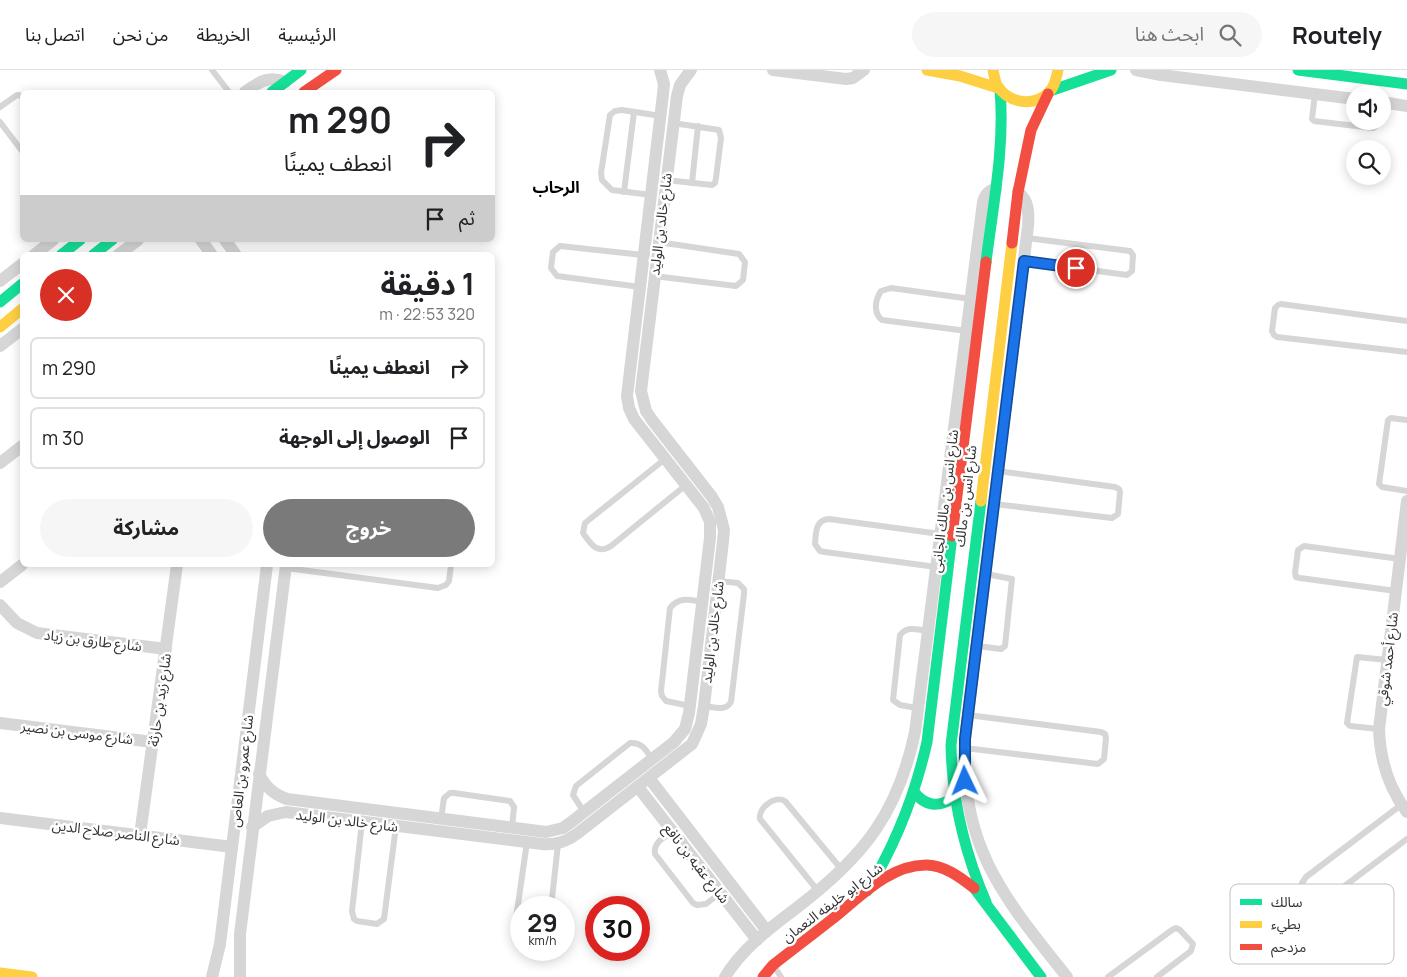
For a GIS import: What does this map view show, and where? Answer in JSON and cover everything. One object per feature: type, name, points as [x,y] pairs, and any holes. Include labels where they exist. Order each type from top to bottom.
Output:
[{"type":"street","points":[[275,90],[301,70]]},
{"type":"street","points":[[307,90],[336,70]]},
{"type":"street","name":"شارع خالد بن الوليد","points":[[259,774],[270,790],[278,796],[287,799],[512,828],[538,831],[555,830],[570,823],[680,736],[687,721],[690,706],[711,530],[710,522],[704,508],[634,419],[629,408],[627,396],[661,116],[664,84],[660,70]]},
{"type":"street","name":"شارع خالد بن الوليد","points":[[252,827],[268,816],[286,812],[550,845],[558,844],[571,839],[692,744],[701,724],[704,706],[724,530],[722,518],[712,497],[652,420],[642,401],[641,381],[678,91],[691,70]]},
{"type":"street","points":[[774,70],[846,79],[853,78],[864,70]]},
{"type":"street","points":[[927,70],[942,71],[960,76],[999,89],[1006,96],[1023,102],[1032,102],[1049,92],[1111,70]]},
{"type":"street","name":"شارع انس بن مالك","points":[[986,902],[969,861],[953,798],[951,745],[1018,192],[1015,138],[1002,115],[999,89],[994,80],[993,70]]},
{"type":"street","name":"شارع انس بن مالك","points":[[867,891],[889,853],[914,792],[922,766],[931,716],[996,189],[1015,138],[1036,118],[1055,84],[1058,70]]},
{"type":"street","points":[[1136,70],[1162,75],[1346,98]]},
{"type":"street","points":[[1298,70],[1407,84]]},
{"type":"street","points":[[248,90],[266,79],[279,79],[286,82]]},
{"type":"street","points":[[1391,103],[1407,106]]},
{"type":"street","name":"شارع انس بن مالك الجانبى","points":[[725,977],[756,940],[842,870],[872,836],[898,790],[909,758],[915,732],[983,202],[991,190],[996,189]]},
{"type":"street","points":[[1018,192],[1023,196],[1028,205],[1027,238],[968,715],[965,781],[972,822],[986,862],[999,886],[1067,977]]},
{"type":"street","points":[[648,220],[661,222]]},
{"type":"street","points":[[38,252],[50,242]]},
{"type":"street","points":[[65,252],[77,242]]},
{"type":"street","points":[[97,252],[109,242]]},
{"type":"street","points":[[122,252],[135,242]]},
{"type":"street","points":[[0,281],[20,266]]},
{"type":"street","points":[[0,302],[20,286]]},
{"type":"street","points":[[0,327],[20,311]]},
{"type":"street","points":[[0,346],[20,331]]},
{"type":"street","points":[[0,463],[20,448]]},
{"type":"street","points":[[686,485],[697,478]]},
{"type":"street","name":"شارع أحمد شوقي","points":[[1404,808],[1391,788],[1384,769],[1379,729],[1407,501]]},
{"type":"street","points":[[0,582],[20,567]]},
{"type":"street","name":"شارع زيد بن حارثة","points":[[140,835],[177,567]]},
{"type":"street","name":"شارع عمرو بن العاص","points":[[212,977],[220,944],[267,567]]},
{"type":"street","name":"شارع عمرو بن العاص","points":[[240,977],[240,934],[286,567]]},
{"type":"street","name":"شارع طارق بن زياد","points":[[0,605],[17,623],[37,633],[166,649]]},
{"type":"street","points":[[259,631],[267,636],[277,633]]},
{"type":"street","points":[[698,638],[711,639]]},
{"type":"street","points":[[256,655],[265,653],[274,657]]},
{"type":"street","name":"شارع موسى بن نصير","points":[[0,722],[153,742]]},
{"type":"street","name":"شارع عقبه بن نافع","points":[[649,778],[767,931]]},
{"type":"street","name":"شارع عقبه بن نافع","points":[[638,787],[756,940]]},
{"type":"street","points":[[914,792],[924,803],[932,806],[940,806],[953,798]]},
{"type":"street","name":"شارع الناصر صلاح الدين","points":[[0,818],[232,847]]},
{"type":"street","name":"شارع ابو خليفه النعمان","points":[[763,977],[773,965],[867,891],[895,873],[910,867],[926,865],[944,869],[960,877],[974,888],[986,902]]},
{"type":"street","points":[[986,902],[1042,977]]},
{"type":"street","points":[[0,973],[32,977]]},
{"type":"lane","points":[[212,70],[227,90]]},
{"type":"lane","points":[[1316,94],[1312,119],[1314,121],[1346,125]]},
{"type":"lane","points":[[0,107],[17,95],[20,96]]},
{"type":"lane","points":[[651,195],[612,190],[602,180],[602,173],[610,115],[615,111],[661,116]]},
{"type":"lane","points":[[624,192],[634,112]]},
{"type":"lane","points":[[0,122],[20,148]]},
{"type":"lane","points":[[666,180],[712,185],[715,182],[721,138],[719,130],[673,123]]},
{"type":"lane","points":[[692,183],[698,126]]},
{"type":"lane","points":[[1024,261],[1127,274],[1132,271],[1133,255],[1130,251],[1027,238]]},
{"type":"lane","points":[[654,276],[736,286],[743,280],[745,262],[739,254],[658,242]]},
{"type":"lane","points":[[640,287],[557,276],[552,273],[550,268],[553,252],[560,246],[644,255]]},
{"type":"lane","points":[[966,331],[882,320],[876,312],[878,295],[880,291],[891,288],[971,299]]},
{"type":"lane","points":[[1407,321],[1281,304],[1275,308],[1272,331],[1277,336],[1407,352]]},
{"type":"lane","points":[[1407,420],[1390,418],[1388,420],[1379,484],[1382,487],[1407,490]]},
{"type":"lane","points":[[665,459],[585,523],[583,533],[594,548],[606,550],[686,485]]},
{"type":"lane","points":[[994,504],[1112,518],[1118,514],[1120,492],[1115,487],[998,471]]},
{"type":"lane","points":[[936,567],[820,551],[815,544],[817,526],[820,522],[829,519],[940,534]]},
{"type":"lane","points":[[1396,591],[1296,577],[1297,554],[1300,547],[1304,546],[1400,559]]},
{"type":"lane","points":[[293,567],[438,588],[446,585],[449,581],[451,567]]},
{"type":"lane","points":[[977,646],[1001,649],[1005,646],[1012,579],[986,574]]},
{"type":"lane","points":[[704,706],[722,708],[731,702],[744,594],[742,585],[718,580]]},
{"type":"lane","points":[[690,706],[671,703],[662,696],[670,608],[678,600],[683,599],[702,602]]},
{"type":"lane","points":[[917,708],[900,706],[893,700],[900,634],[910,628],[928,631]]},
{"type":"lane","points":[[1379,729],[1350,726],[1347,723],[1357,657],[1387,660]]},
{"type":"lane","points":[[965,748],[1098,764],[1104,759],[1106,738],[1105,734],[1101,732],[968,715]]},
{"type":"lane","points":[[584,812],[575,799],[573,790],[630,743],[638,743],[652,759]]},
{"type":"lane","points":[[442,819],[444,798],[450,793],[454,793],[510,801],[514,807],[512,828]]},
{"type":"lane","points":[[818,891],[760,819],[761,810],[776,799],[779,798],[785,801],[842,870]]},
{"type":"lane","points":[[1302,884],[1306,877],[1404,808]]},
{"type":"lane","points":[[362,822],[352,915],[357,921],[377,924],[384,919],[396,826]]},
{"type":"lane","points":[[673,831],[657,843],[654,854],[693,903],[697,905],[706,904],[720,893]]},
{"type":"lane","points":[[1347,884],[1407,839]]},
{"type":"lane","points":[[519,896],[527,842]]},
{"type":"lane","points":[[552,896],[558,844]]},
{"type":"lane","points":[[1108,977],[1176,928],[1193,944],[1193,948],[1157,977]]},
{"type":"lane","points":[[773,965],[781,977]]},
{"type":"traffic: fast","points":[[275,90],[301,70]]},
{"type":"traffic: fast","points":[[1050,91],[1111,70]]},
{"type":"traffic: fast","points":[[1298,70],[1407,84]]},
{"type":"traffic: fast","points":[[986,262],[1000,154],[1000,90]]},
{"type":"traffic: fast","points":[[65,252],[77,242]]},
{"type":"traffic: fast","points":[[97,252],[109,242]]},
{"type":"traffic: fast","points":[[0,302],[20,286]]},
{"type":"traffic: fast","points":[[981,501],[951,745],[954,786],[961,825],[971,864],[986,902]]},
{"type":"traffic: fast","points":[[867,891],[896,837],[917,781],[927,742],[952,536]]},
{"type":"traffic: fast","points":[[914,792],[918,797],[932,804],[942,803],[953,798]]},
{"type":"traffic: fast","points":[[974,888],[1041,977]]},
{"type":"traffic: slow","points":[[927,70],[960,76],[998,88]]},
{"type":"traffic: slow","points":[[993,70],[996,83],[1001,91],[1013,99],[1026,102],[1040,99],[1049,93],[1058,70]]},
{"type":"traffic: slow","points":[[981,501],[1012,243]]},
{"type":"traffic: slow","points":[[0,327],[20,311]]},
{"type":"traffic: slow","points":[[0,973],[32,977]]},
{"type":"traffic: jam","points":[[307,90],[336,70]]},
{"type":"traffic: jam","points":[[1012,243],[1018,192],[1031,130],[1048,94]]},
{"type":"traffic: jam","points":[[952,536],[986,262]]},
{"type":"traffic: jam","points":[[763,977],[773,965],[863,893],[886,877],[899,871],[926,865],[939,867],[952,872],[974,888]]},
{"type":"district","name":"الرحاب","points":[[556,187]]},
{"type":"route","points":[[965,781],[965,739],[1024,261],[1076,268]]}]
